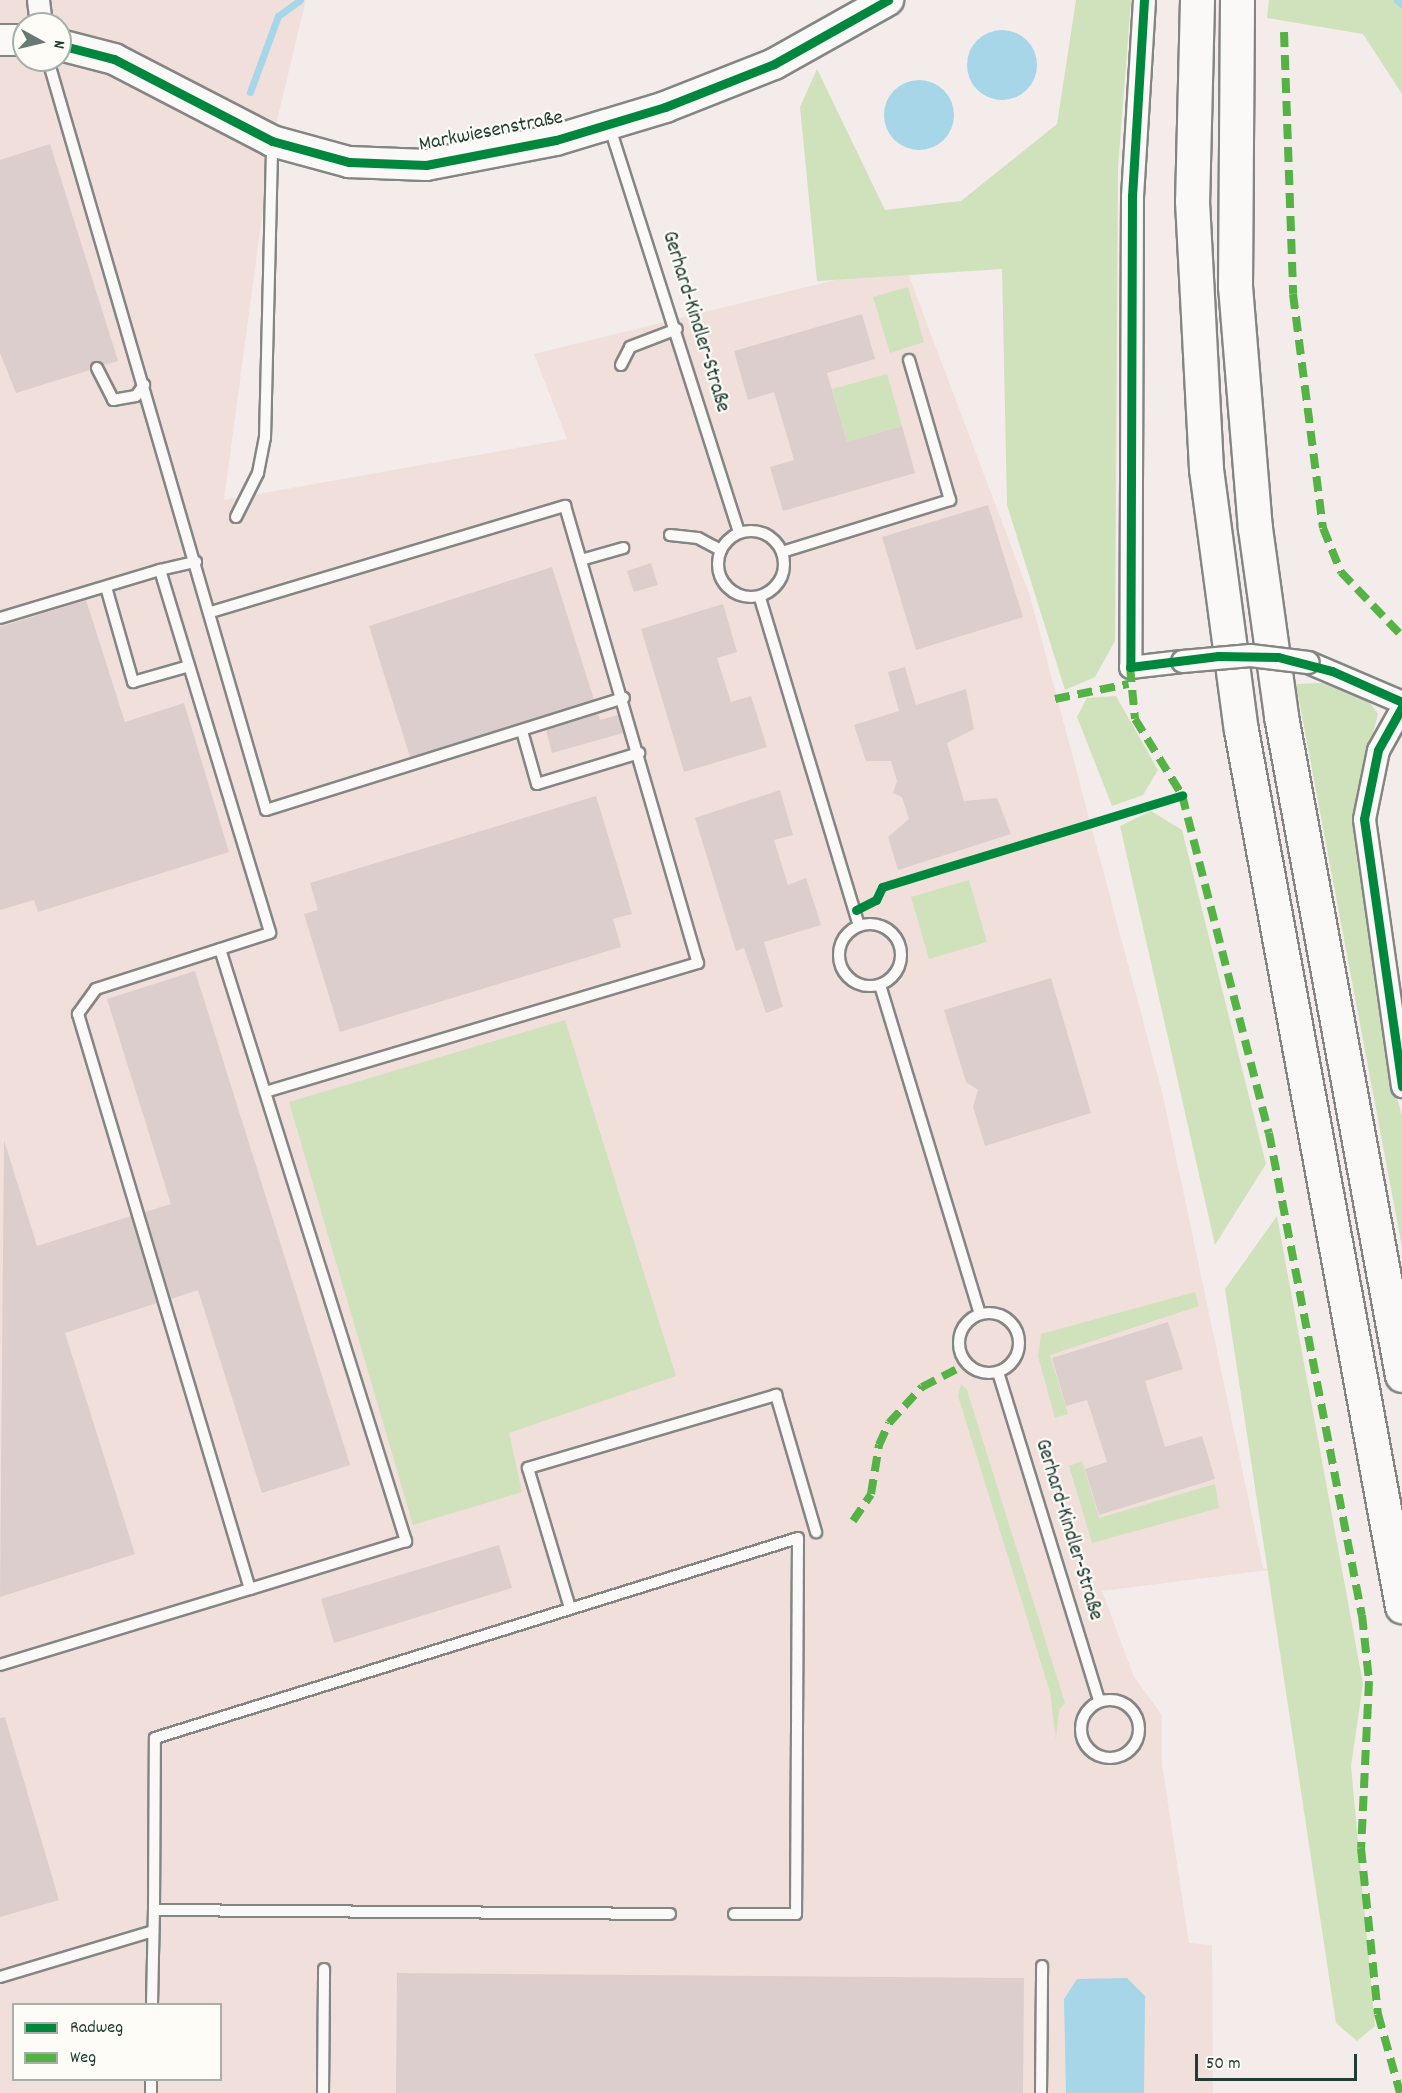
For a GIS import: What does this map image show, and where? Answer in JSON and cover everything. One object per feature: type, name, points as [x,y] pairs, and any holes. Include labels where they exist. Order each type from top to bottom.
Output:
[{"type":"highway","points":[[1197,0],[1194,292],[1212,514],[1241,730],[1402,1606]]},
{"type":"highway","points":[[1237,0],[1235,286],[1255,528],[1281,716],[1402,1376]]},
{"type":"street","name":"Markwiesenstraße","points":[[72,48],[114,59],[272,141],[349,162],[426,165],[609,125],[774,64],[888,0]]},
{"type":"street","points":[[1144,0],[1132,196],[1130,667],[1250,655],[1308,662],[1402,702]]},
{"type":"street","points":[[1402,707],[1378,750],[1364,819],[1402,1086]]},
{"type":"lane","points":[[52,72],[196,562],[266,810],[624,698]]},
{"type":"lane","name":"Gerhard-Kindler-Straße","points":[[609,125],[677,329],[739,533]]},
{"type":"lane","points":[[236,517],[258,473],[265,438],[272,141]]},
{"type":"lane","points":[[621,365],[630,347],[677,329]]},
{"type":"lane","points":[[782,552],[950,500],[909,360]]},
{"type":"lane","points":[[97,368],[113,400],[136,396],[144,385]]},
{"type":"lane","points":[[210,612],[565,506],[624,698],[698,963],[266,1092]]},
{"type":"lane","points":[[739,533],[764,534],[782,552],[784,571],[774,588],[760,597],[729,590],[717,564],[721,550],[739,533]]},
{"type":"lane","points":[[670,535],[698,538],[721,550]]},
{"type":"lane","points":[[581,560],[623,548]]},
{"type":"lane","points":[[0,618],[160,570],[196,562]]},
{"type":"lane","points":[[160,570],[270,933],[96,989],[78,1014],[250,1589]]},
{"type":"lane","points":[[106,587],[134,681],[189,666]]},
{"type":"lane","points":[[760,597],[859,925]]},
{"type":"lane","points":[[522,731],[537,784],[639,753]]},
{"type":"lane","points":[[859,925],[888,929],[901,950],[896,973],[880,986],[852,980],[839,960],[844,936],[859,925]]},
{"type":"lane","points":[[0,1665],[406,1541],[220,949]]},
{"type":"lane","points":[[880,986],[980,1314]]},
{"type":"lane","points":[[980,1314],[1001,1315],[1018,1334],[1014,1359],[998,1372],[973,1368],[961,1352],[962,1332],[980,1314]]},
{"type":"lane","name":"Gerhard-Kindler-Straße","points":[[998,1372],[1099,1701]]},
{"type":"lane","points":[[570,1608],[528,1468],[776,1395],[816,1532]]},
{"type":"lane","points":[[152,2003],[155,1738],[798,1538],[796,1914],[734,1914]]},
{"type":"lane","points":[[1099,1701],[1127,1704],[1140,1729],[1131,1748],[1113,1759],[1088,1749],[1081,1736],[1088,1709],[1099,1701]]},
{"type":"lane","points":[[154,1910],[670,1914]]},
{"type":"lane","points":[[0,1977],[153,1931]]},
{"type":"lane","points":[[1041,2093],[1042,1966]]},
{"type":"lane","points":[[323,2093],[324,1969]]},
{"type":"shaded area","points":[[0,0],[306,0],[272,141],[224,500],[567,439],[534,354],[904,263],[1030,596],[1163,1096],[1263,1568],[1269,1570],[1102,1591],[1134,1677],[1162,1715],[1162,1764],[1189,1943],[1212,1945],[1213,2093],[0,2093]]},
{"type":"green space","points":[[1076,0],[1131,0],[1118,167],[1115,641],[1095,677],[1065,690],[1007,505],[1002,269],[817,281],[800,107],[817,69],[885,210],[961,201],[1057,124]]},
{"type":"green space","points":[[1269,0],[1402,0],[1402,94],[1363,34],[1267,18]]},
{"type":"green space","points":[[908,287],[924,342],[890,353],[873,297]]},
{"type":"green space","points":[[887,374],[902,426],[847,442],[832,389]]},
{"type":"green space","points":[[1321,683],[1368,700],[1378,714],[1356,796],[1391,1077],[1402,1116],[1402,1247],[1296,684]]},
{"type":"green space","points":[[1116,696],[1158,770],[1143,795],[1112,806],[1077,717],[1087,698]]},
{"type":"green space","points":[[1151,811],[1182,830],[1266,1164],[1215,1245],[1120,826]]},
{"type":"green space","points":[[969,880],[987,942],[929,959],[911,897]]},
{"type":"green space","points":[[565,1020],[676,1376],[509,1433],[522,1492],[413,1525],[289,1102]]},
{"type":"green space","points":[[1277,1216],[1363,1684],[1351,1766],[1375,2026],[1357,2041],[1336,2023],[1225,1289]]},
{"type":"green space","points":[[1195,1292],[1199,1306],[1050,1355],[1068,1414],[1055,1418],[1038,1356],[1041,1334]]},
{"type":"green space","points":[[961,1384],[967,1390],[1065,1703],[1059,1710],[1056,1740],[1050,1692],[958,1396]]},
{"type":"green space","points":[[1082,1461],[1099,1518],[1215,1484],[1219,1508],[1092,1543],[1069,1466]]},
{"type":"water","points":[[1002,30],[1015,33],[1027,40],[1034,52],[1037,65],[1034,78],[1027,90],[1015,97],[1002,100],[989,97],[977,90],[970,78],[967,65],[970,52],[977,40],[989,33]]},
{"type":"water","points":[[919,80],[938,86],[948,96],[954,115],[948,134],[938,144],[919,150],[900,144],[890,134],[884,115],[890,96],[900,86]]},
{"type":"water","points":[[1127,1978],[1145,1996],[1144,2093],[1066,2093],[1064,1999],[1077,1979]]},
{"type":"building","points":[[50,144],[118,361],[104,365],[94,361],[90,370],[16,393],[0,353],[0,160]]},
{"type":"building","points":[[862,314],[875,359],[827,373],[847,442],[902,426],[915,473],[783,511],[770,467],[794,460],[774,392],[748,400],[734,351]]},
{"type":"building","points":[[988,505],[1023,617],[916,650],[882,537]]},
{"type":"building","points":[[651,563],[658,585],[634,592],[627,571]]},
{"type":"building","points":[[552,567],[594,700],[410,757],[369,626]]},
{"type":"building","points":[[86,600],[125,722],[184,703],[229,852],[38,912],[34,900],[0,910],[0,627]]},
{"type":"building","points":[[723,604],[737,652],[717,658],[731,702],[751,696],[767,747],[684,772],[641,629]]},
{"type":"building","points":[[905,667],[916,705],[966,689],[974,729],[947,743],[964,801],[997,798],[1011,834],[898,870],[888,837],[909,819],[902,797],[893,793],[897,781],[891,761],[866,761],[854,725],[899,711],[888,672]]},
{"type":"building","points":[[598,714],[600,720],[618,715],[623,733],[552,753],[546,730]]},
{"type":"building","points":[[780,790],[793,835],[774,840],[788,885],[806,878],[821,925],[764,942],[783,1007],[766,1013],[744,948],[736,951],[695,818]]},
{"type":"building","points":[[596,796],[632,914],[613,919],[621,947],[340,1032],[304,914],[318,910],[310,883]]},
{"type":"building","points":[[195,971],[350,1465],[262,1493],[198,1290],[171,1299],[145,1212],[171,1204],[107,999]]},
{"type":"building","points":[[1051,978],[1091,1113],[985,1146],[973,1107],[978,1090],[966,1082],[944,1010]]},
{"type":"building","points":[[4,1140],[37,1246],[131,1216],[157,1303],[65,1333],[135,1554],[0,1597]]},
{"type":"building","points":[[1168,1322],[1183,1369],[1145,1381],[1165,1447],[1202,1436],[1215,1479],[1099,1515],[1085,1469],[1107,1462],[1087,1400],[1066,1406],[1052,1358]]},
{"type":"building","points":[[499,1545],[512,1588],[334,1643],[321,1599]]},
{"type":"building","points":[[5,1717],[59,1900],[0,1917],[0,1718]]},
{"type":"building","points":[[397,1973],[1024,1978],[1023,2093],[396,2093]]},
{"type":"waterway","points":[[250,92],[278,16],[300,0]]},
{"type":"waterway","points":[[1397,0],[1402,4]]},
{"type":"marked path","points":[[1284,32],[1293,294],[1323,528],[1341,572],[1402,636]]},
{"type":"marked path","points":[[1130,667],[1135,719],[1182,795],[1269,1133],[1362,1615],[1369,1681],[1361,1848],[1378,2014],[1400,2093]]},
{"type":"marked path","points":[[1055,699],[1128,684]]},
{"type":"marked path","points":[[853,1521],[871,1494],[879,1445],[889,1423],[922,1387],[959,1368]]},
{"type":"cycle path","points":[[72,48],[114,59],[272,141],[349,162],[426,165],[556,140],[665,107],[774,64],[888,0]]},
{"type":"cycle path","points":[[1144,0],[1132,196],[1130,667],[1218,656],[1278,657],[1332,671],[1402,702]]},
{"type":"cycle path","points":[[1402,707],[1378,750],[1364,819],[1402,1086]]},
{"type":"cycle path","points":[[856,910],[876,900],[882,887],[1182,795]]}]
